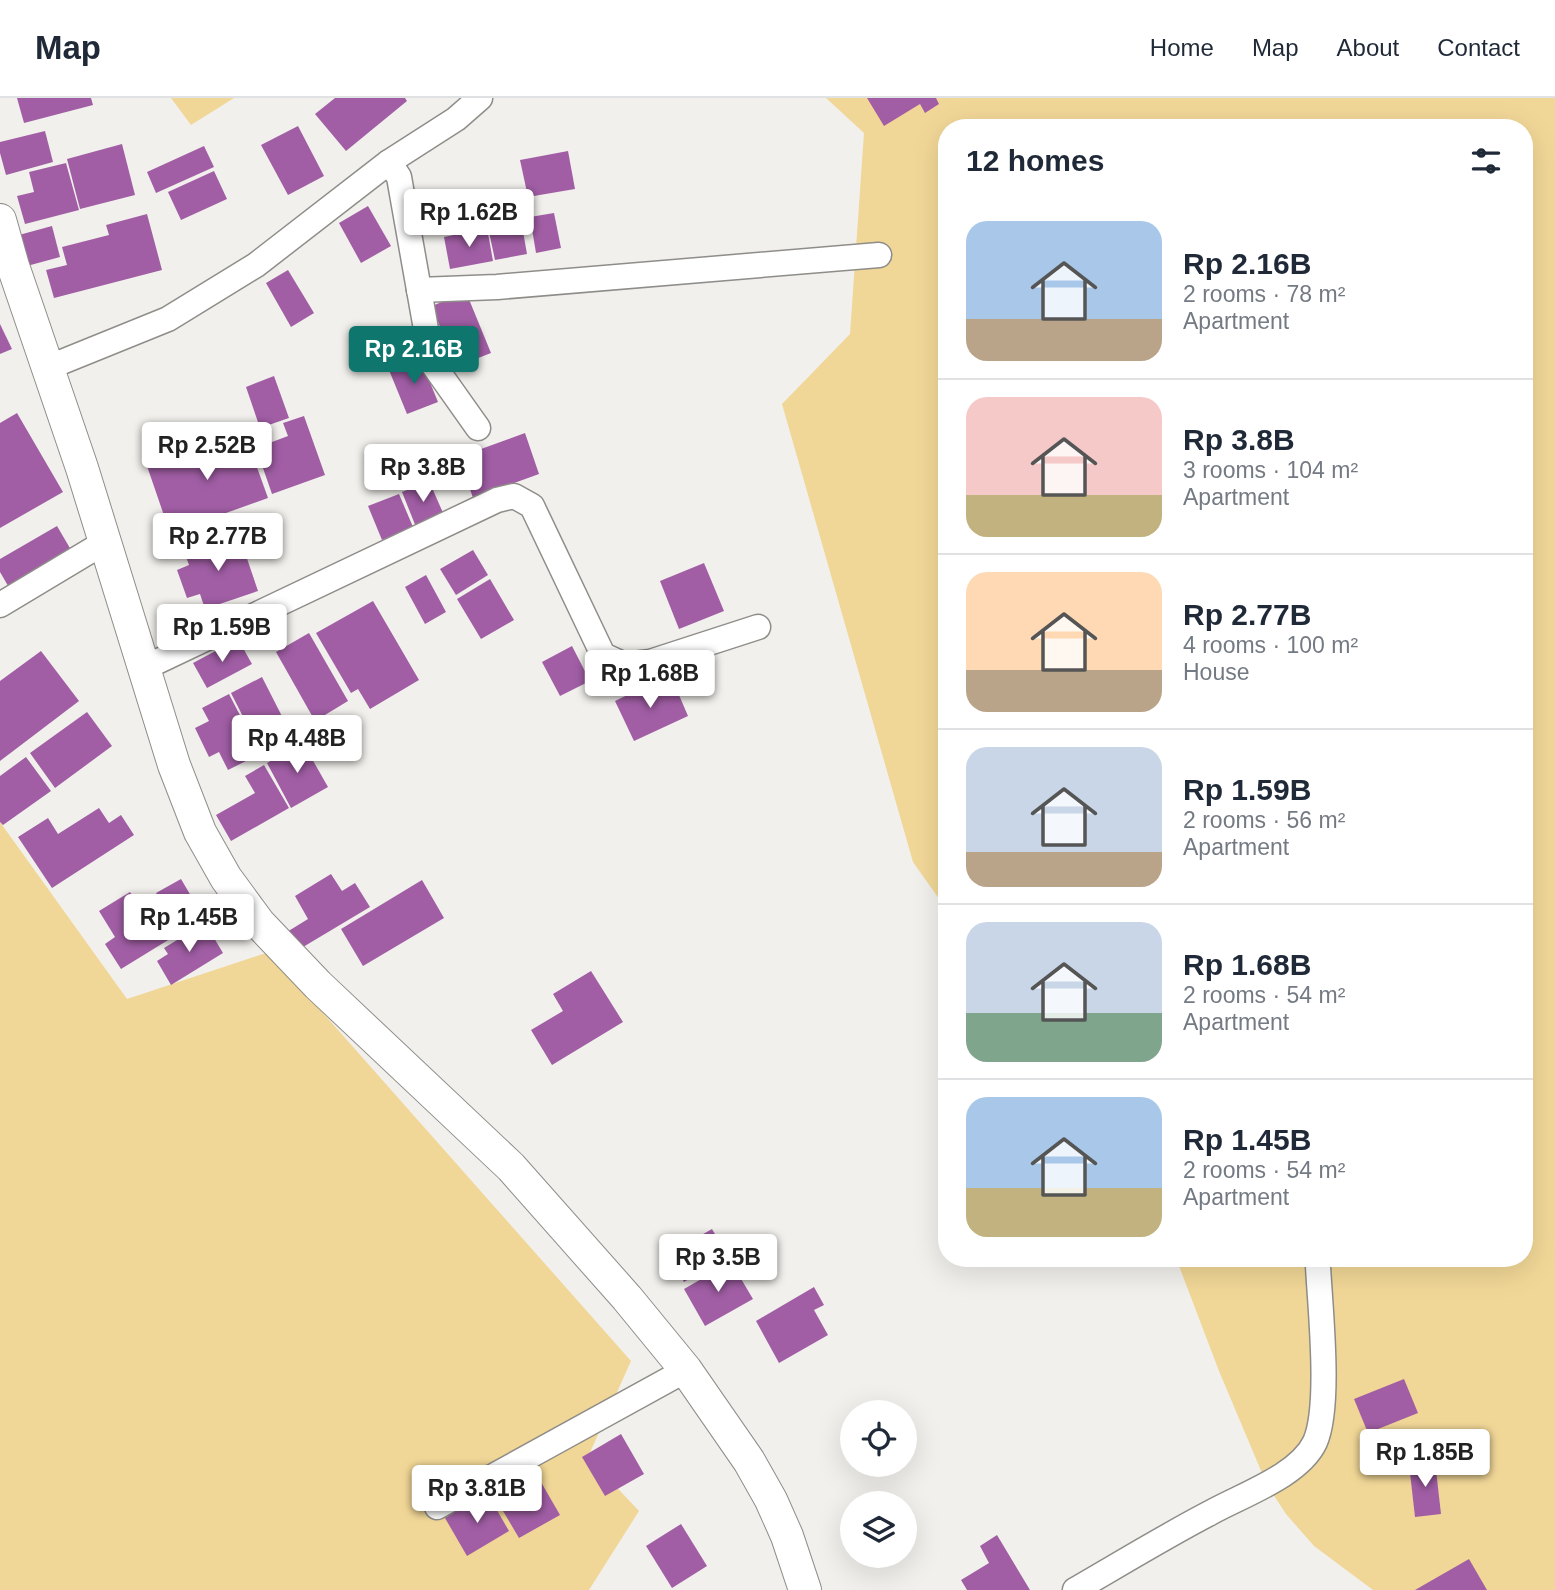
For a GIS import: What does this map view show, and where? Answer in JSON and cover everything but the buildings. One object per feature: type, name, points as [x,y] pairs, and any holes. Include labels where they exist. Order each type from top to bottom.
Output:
[{"type":"street","points":[[47,368],[169,318],[256,265],[389,162],[456,120],[480,98]]},
{"type":"street","points":[[389,162],[399,177],[432,363],[478,428]]},
{"type":"street","points":[[0,220],[174,765],[200,832],[226,878],[259,923],[318,985],[512,1167],[686,1370],[750,1461],[787,1536],[805,1590]]},
{"type":"street","points":[[419,290],[497,287],[880,255]]},
{"type":"street","points":[[144,668],[497,499],[514,496],[532,506],[603,655],[625,665],[650,662],[758,627]]},
{"type":"street","points":[[0,605],[105,542]]},
{"type":"street","points":[[1075,1590],[1280,1476],[1301,1460],[1315,1442],[1320,1422],[1323,1385],[1318,1267]]},
{"type":"street","points":[[437,1507],[686,1370]]},
{"type":"shaded area","points":[[171,98],[234,98],[191,125]]},
{"type":"shaded area","points":[[826,98],[1555,98],[1555,1590],[1373,1590],[1314,1546],[1286,1514],[1267,1485],[1179,1267],[1533,1267],[1533,119],[938,119],[938,897],[913,862],[782,404],[850,334],[864,133]]},
{"type":"shaded area","points":[[0,822],[127,999],[269,952],[631,1361],[588,1457],[639,1511],[589,1590],[0,1590]]}]
